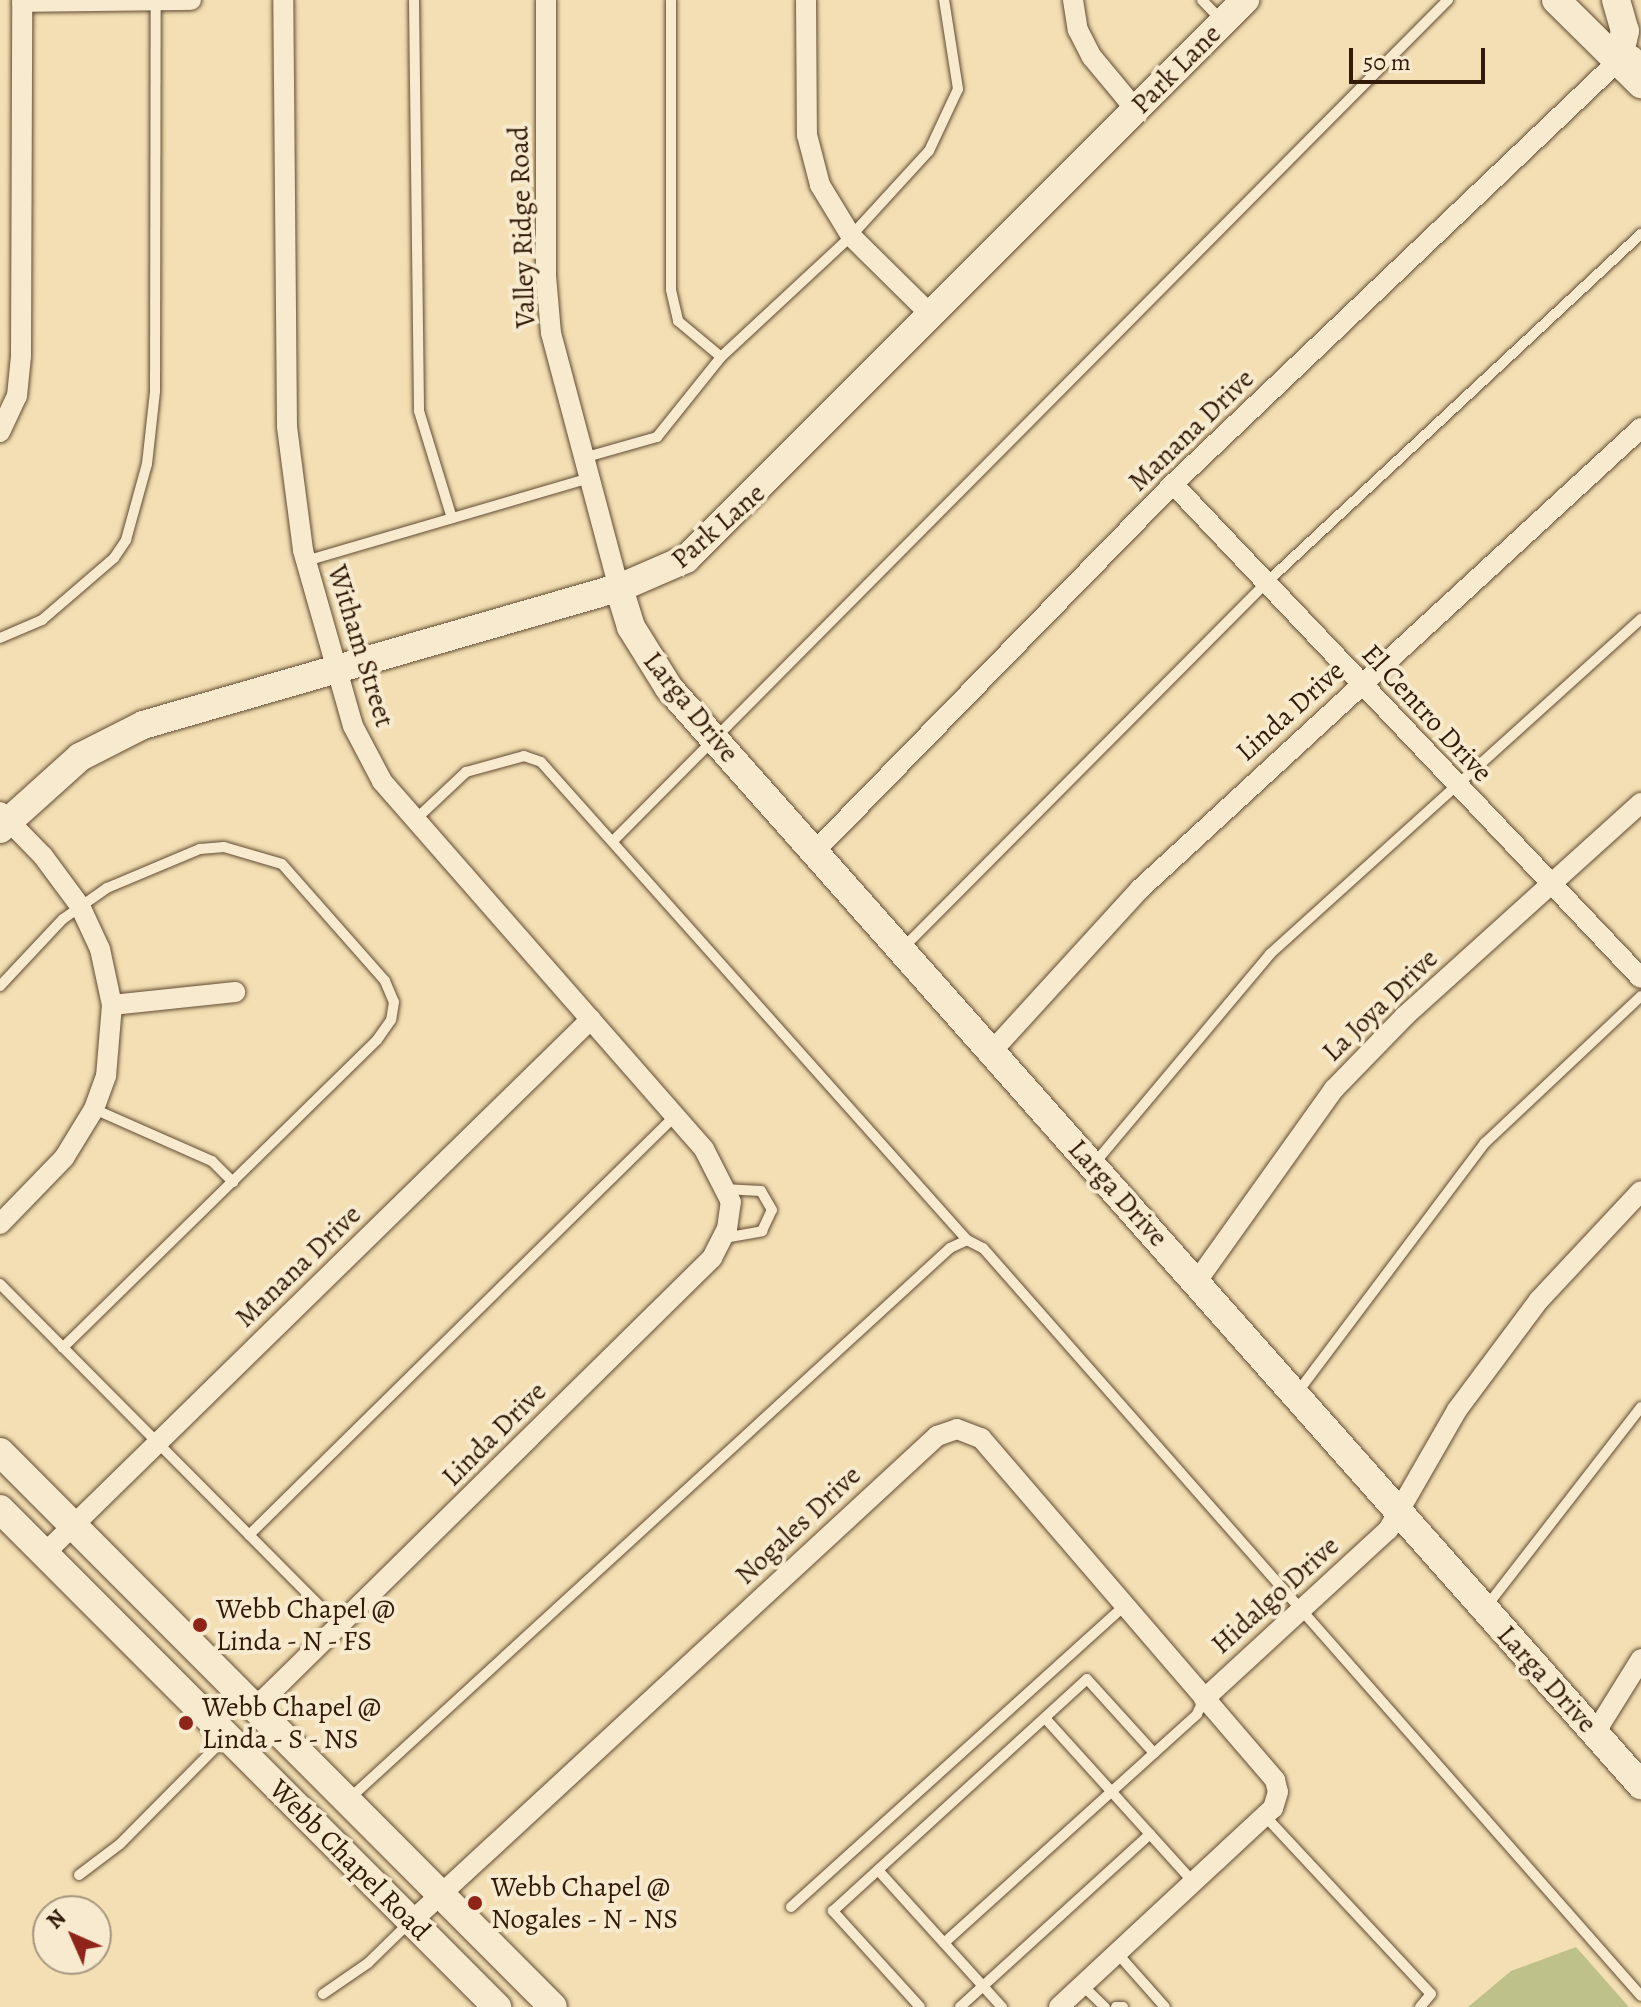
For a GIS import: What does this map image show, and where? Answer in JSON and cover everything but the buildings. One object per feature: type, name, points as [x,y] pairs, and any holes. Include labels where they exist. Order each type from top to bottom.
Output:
[{"type":"street","points":[[0,432],[17,396],[21,356],[22,1],[191,0]]},
{"type":"street","name":"Witham Street","points":[[283,0],[287,426],[306,561],[363,750],[382,781],[676,1114],[725,1183]]},
{"type":"street","name":"Valley Ridge Road","points":[[546,0],[546,276],[551,333],[619,588]]},
{"type":"street","points":[[806,0],[811,158],[829,204],[851,236],[932,316]]},
{"type":"street","points":[[1073,0],[1078,30],[1092,57],[1136,110]]},
{"type":"street","name":"Park Lane","points":[[3,820],[70,765],[111,739],[336,668],[619,588],[666,571],[712,538],[1245,0]]},
{"type":"street","points":[[1556,0],[1629,59]]},
{"type":"street","points":[[1618,0],[1629,59],[1641,84]]},
{"type":"street","points":[[1618,0],[1641,21]]},
{"type":"street","name":"Manana Drive","points":[[815,851],[1173,484],[1629,59]]},
{"type":"street","name":"Linda Drive","points":[[992,1051],[1140,889],[1641,428]]},
{"type":"street","name":"El Centro Drive","points":[[1173,484],[1641,978]]},
{"type":"street","name":"Larga Drive","points":[[619,588],[646,655],[714,739],[1641,1785]]},
{"type":"street","name":"La Joya Drive","points":[[1197,1281],[1334,1089],[1405,1016],[1641,803]]},
{"type":"street","points":[[0,1224],[64,1158],[94,1109],[106,1076],[112,1005],[100,949],[80,906],[3,820]]},
{"type":"street","points":[[112,1005],[235,992]]},
{"type":"street","name":"Manana Drive","points":[[44,1554],[591,1019]]},
{"type":"street","name":"Linda Drive","points":[[254,1709],[712,1258],[722,1239],[731,1202],[725,1183]]},
{"type":"street","name":"Hidalgo Drive","points":[[1204,1699],[1388,1530],[1396,1510],[1457,1410],[1539,1300],[1641,1191]]},
{"type":"street","name":"Nogales Drive","points":[[412,1921],[937,1436],[957,1429],[981,1438],[1204,1699]]},
{"type":"street","name":"Webb Chapel Road","points":[[0,1452],[553,2007]]},
{"type":"street","name":"Webb Chapel Road","points":[[0,1509],[497,2007]]},
{"type":"street","points":[[1595,1733],[1641,1659]]},
{"type":"street","points":[[1059,2007],[1265,1816],[1277,1799],[1275,1780],[1204,1699]]},
{"type":"street","points":[[226,1737],[254,1709]]},
{"type":"lane","points":[[0,638],[42,620],[114,558],[126,540],[147,464],[155,391],[156,0]]},
{"type":"lane","points":[[414,0],[419,411],[452,518]]},
{"type":"lane","points":[[671,0],[671,290],[678,321],[721,357]]},
{"type":"lane","points":[[583,458],[657,437],[721,357],[851,236],[929,151],[958,89],[944,0]]},
{"type":"lane","points":[[1202,0],[1223,22]]},
{"type":"lane","points":[[614,840],[1448,0]]},
{"type":"lane","points":[[902,949],[1267,582],[1641,234]]},
{"type":"lane","points":[[306,561],[589,478]]},
{"type":"lane","points":[[1093,1165],[1270,954],[1641,619]]},
{"type":"lane","points":[[416,819],[466,772],[524,756],[541,762],[614,840],[967,1240],[983,1248],[1641,1996]]},
{"type":"lane","points":[[0,986],[80,906],[107,888],[200,849],[224,847],[282,864],[385,981],[394,1002],[391,1020],[377,1040],[63,1348]]},
{"type":"lane","points":[[1295,1395],[1485,1143],[1641,996]]},
{"type":"lane","points":[[94,1109],[212,1161],[233,1182]]},
{"type":"lane","points":[[249,1535],[676,1114]]},
{"type":"lane","points":[[722,1239],[755,1234],[771,1218],[771,1203],[761,1191],[725,1183]]},
{"type":"lane","points":[[347,1800],[950,1248],[967,1240]]},
{"type":"lane","points":[[0,1284],[340,1626]]},
{"type":"lane","points":[[1484,1609],[1641,1407]]},
{"type":"lane","points":[[791,1907],[1124,1606]]},
{"type":"lane","points":[[920,2007],[833,1911],[1087,1679],[1154,1753]]},
{"type":"lane","points":[[944,1943],[1181,1728],[1204,1699]]},
{"type":"lane","points":[[1045,1718],[1193,1882]]},
{"type":"lane","points":[[79,1875],[120,1844],[226,1737]]},
{"type":"lane","points":[[1265,1816],[1431,1994],[1420,2007]]},
{"type":"lane","points":[[960,2007],[1150,1834]]},
{"type":"lane","points":[[878,1870],[1002,2007]]},
{"type":"lane","points":[[323,1994],[368,1963],[412,1921]]},
{"type":"lane","points":[[1117,1953],[1165,2007]]},
{"type":"lane","points":[[1082,1985],[1105,2007]]},
{"type":"lane","points":[[1116,2007],[1123,2007]]},
{"type":"green space","points":[[1576,1947],[1629,2007],[1468,2007],[1511,1971]]},
{"type":"place","name":"Webb Chapel @ Linda - N - FS","points":[[200,1625]]},
{"type":"place","name":"Webb Chapel @ Linda - S - NS","points":[[186,1723]]},
{"type":"place","name":"Webb Chapel @ Nogales - N - NS","points":[[475,1903]]}]
